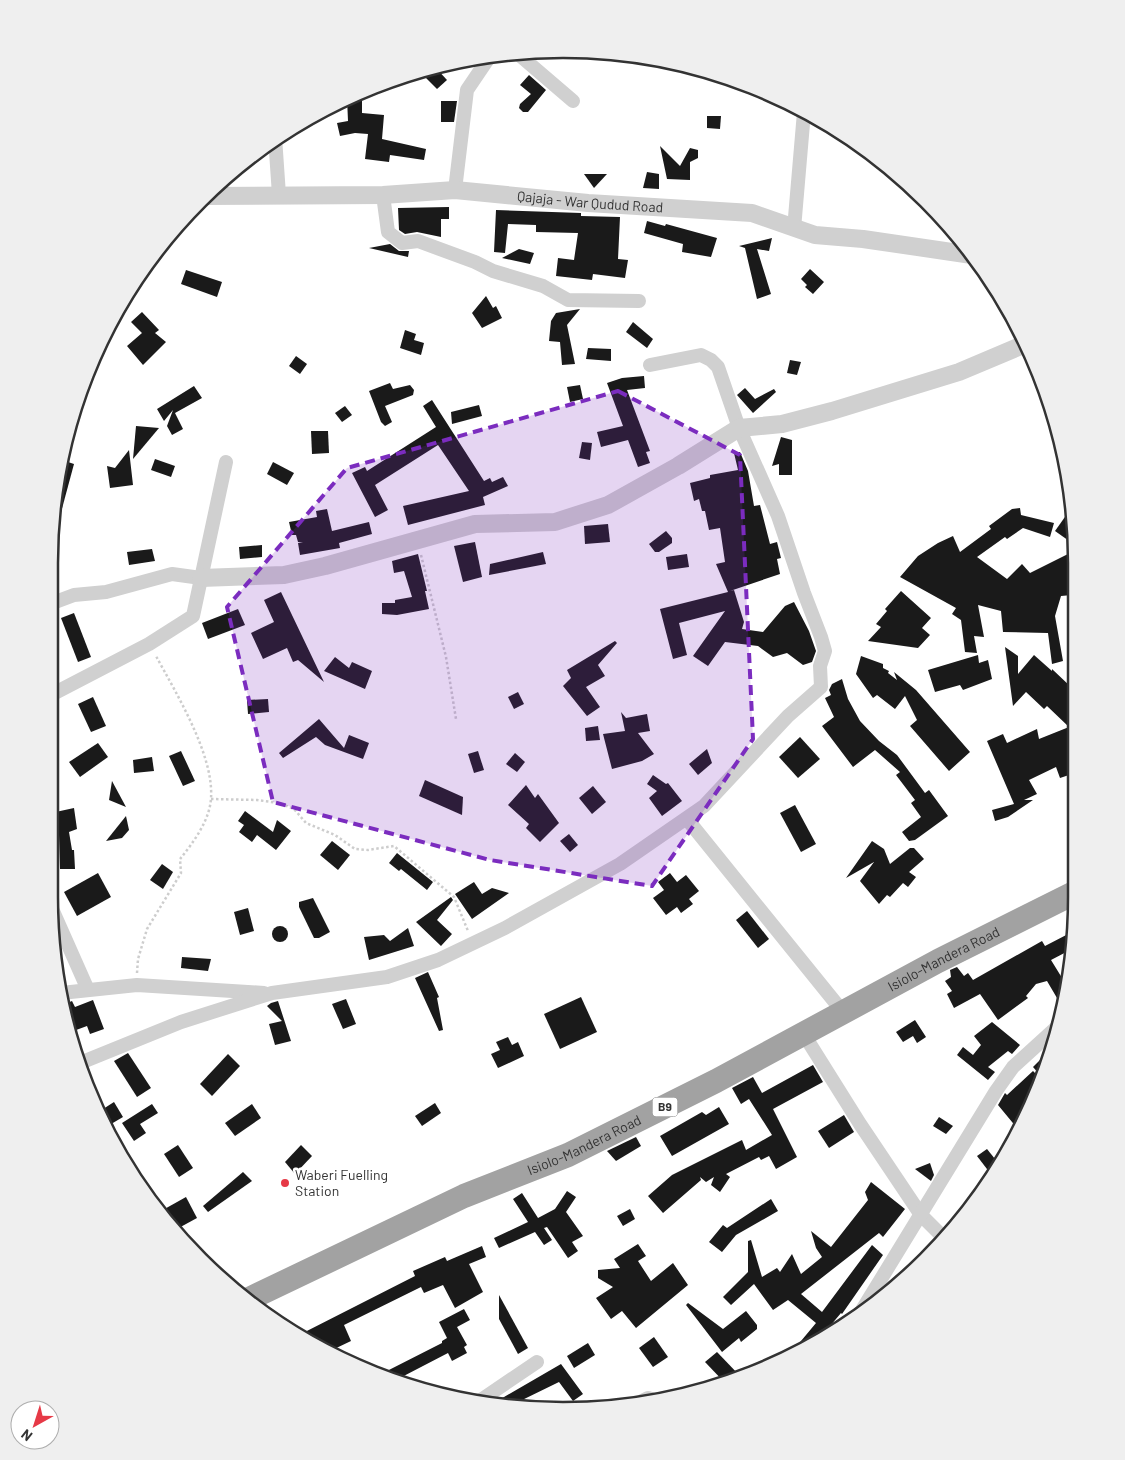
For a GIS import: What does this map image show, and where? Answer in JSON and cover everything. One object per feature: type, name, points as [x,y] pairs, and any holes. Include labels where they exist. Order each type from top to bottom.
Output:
[{"type":"highway","name":"Isiolo-Mandera Road","points":[[254,1297],[464,1196],[568,1155],[661,1109],[843,1012],[1068,896]]},
{"type":"street","points":[[524,59],[573,101]]},
{"type":"street","points":[[455,190],[467,90],[485,64]]},
{"type":"street","points":[[794,229],[803,119]]},
{"type":"street","points":[[276,147],[279,195]]},
{"type":"street","name":"Qajaja - War Qudud Road","points":[[215,196],[383,195],[455,190],[588,203],[752,212],[794,229],[815,235],[863,239],[962,253]]},
{"type":"street","points":[[383,195],[388,232],[402,243],[418,242],[475,262],[493,271],[543,286],[568,300],[639,301]]},
{"type":"street","points":[[58,601],[74,594],[106,592],[172,574],[200,578],[284,575],[325,566],[475,524],[555,522],[608,505],[678,466],[739,428],[782,424],[832,411],[952,374],[1019,347]]},
{"type":"street","points":[[84,1061],[182,1022],[272,993],[387,977],[438,960],[504,928],[620,864],[688,819],[704,806],[782,722],[821,687],[820,666],[825,651],[821,637],[778,516],[739,428],[718,367],[711,360],[701,355],[650,365]]},
{"type":"street","points":[[58,691],[149,644],[193,616],[226,462]]},
{"type":"street","points":[[688,819],[843,1012]]},
{"type":"street","points":[[59,924],[88,990]]},
{"type":"street","points":[[66,992],[137,985],[272,993]]},
{"type":"street","points":[[803,1033],[860,1124],[921,1215],[939,1233]]},
{"type":"street","points":[[871,1297],[977,1120],[1013,1067],[1048,1035]]},
{"type":"street","points":[[486,1396],[537,1362]]},
{"type":"path","points":[[417,539],[446,657],[456,719]]},
{"type":"path","points":[[137,985],[138,959],[147,929],[181,873],[180,858],[198,837],[211,799],[203,749],[149,644]]},
{"type":"path","points":[[211,799],[257,800],[279,803],[294,809],[306,823],[335,835],[355,849],[368,850],[394,846],[454,897],[468,930],[470,944]]},
{"type":"highlighted area","points":[[618,391],[740,455],[753,739],[652,886],[490,860],[273,802],[227,607],[347,468]]},
{"type":"building","points":[[440,73],[447,80],[437,89],[425,77]]},
{"type":"building","points":[[529,75],[546,90],[528,112],[523,112],[519,108],[520,104],[531,94],[520,85]]},
{"type":"building","points":[[362,99],[362,113],[384,115],[382,139],[426,149],[424,160],[390,155],[389,162],[365,159],[368,134],[355,133],[340,136],[337,123],[348,121],[347,106]]},
{"type":"building","points":[[441,101],[457,101],[454,122],[441,122]]},
{"type":"building","points":[[707,116],[721,116],[720,129],[707,128]]},
{"type":"building","points":[[660,146],[680,166],[690,148],[698,150],[698,158],[690,162],[690,180],[667,179]]},
{"type":"building","points":[[647,172],[659,174],[659,189],[643,188]]},
{"type":"building","points":[[584,174],[607,174],[594,188]]},
{"type":"building","points":[[449,207],[449,219],[441,219],[441,237],[417,232],[405,234],[399,230],[398,208]]},
{"type":"building","points":[[496,210],[581,213],[581,216],[620,217],[618,259],[628,260],[625,278],[593,274],[592,280],[556,276],[558,258],[574,260],[578,233],[536,232],[536,225],[508,224],[505,253],[494,252]]},
{"type":"building","points":[[647,221],[665,226],[666,224],[717,238],[711,257],[682,252],[683,244],[644,233]]},
{"type":"building","points":[[772,238],[769,251],[757,249],[771,294],[757,299],[745,248],[739,246]]},
{"type":"building","points":[[390,244],[399,251],[409,251],[408,257],[369,248]]},
{"type":"building","points":[[519,249],[534,253],[530,264],[502,258]]},
{"type":"building","points":[[810,269],[824,282],[813,294],[805,287],[807,285],[801,279]]},
{"type":"building","points":[[186,270],[222,282],[217,297],[181,284]]},
{"type":"building","points":[[486,296],[493,308],[496,306],[502,318],[482,328],[472,313]]},
{"type":"building","points":[[580,309],[567,325],[575,364],[562,365],[560,342],[549,341],[551,321],[556,313]]},
{"type":"building","points":[[142,312],[159,330],[155,333],[166,342],[143,365],[127,346],[142,333],[131,322]]},
{"type":"building","points":[[633,322],[653,339],[647,348],[626,332]]},
{"type":"building","points":[[405,330],[416,334],[414,340],[424,343],[421,355],[400,348]]},
{"type":"building","points":[[588,348],[611,349],[611,361],[586,359]]},
{"type":"building","points":[[296,356],[307,364],[300,374],[289,366]]},
{"type":"building","points":[[790,360],[801,362],[797,375],[787,373]]},
{"type":"building","points":[[644,376],[645,388],[627,390],[650,451],[646,452],[650,463],[638,467],[628,440],[601,447],[597,432],[623,426],[607,383],[622,378]]},
{"type":"building","points":[[390,383],[393,389],[410,385],[414,390],[413,395],[385,406],[392,422],[385,426],[381,422],[369,391]]},
{"type":"building","points":[[580,385],[583,399],[570,402],[567,387]]},
{"type":"building","points":[[194,386],[202,398],[175,413],[183,429],[172,435],[167,426],[173,410],[164,421],[157,409]]},
{"type":"building","points":[[745,388],[755,399],[774,389],[776,392],[753,413],[737,395]]},
{"type":"building","points":[[432,400],[484,481],[490,478],[492,482],[503,477],[508,486],[483,497],[485,505],[408,525],[403,506],[469,491],[438,445],[375,485],[388,510],[375,517],[352,473],[365,467],[367,471],[436,427],[423,406]]},
{"type":"building","points":[[479,405],[482,416],[452,424],[451,412]]},
{"type":"building","points":[[345,406],[352,415],[342,422],[335,413]]},
{"type":"building","points":[[136,426],[159,428],[133,459]]},
{"type":"building","points":[[311,431],[328,431],[329,453],[312,454]]},
{"type":"building","points":[[781,437],[792,440],[792,475],[779,475],[779,464],[772,466]]},
{"type":"building","points":[[582,442],[592,443],[590,460],[579,458]]},
{"type":"building","points":[[129,450],[133,485],[110,488],[107,466],[115,468]]},
{"type":"building","points":[[740,452],[748,471],[754,506],[760,505],[770,544],[777,542],[781,558],[777,559],[780,574],[730,591],[734,590],[744,622],[742,629],[763,632],[785,606],[794,602],[809,631],[816,651],[812,662],[803,665],[787,653],[773,657],[758,646],[725,642],[708,666],[693,656],[725,611],[679,623],[687,655],[673,659],[660,609],[728,592],[716,564],[725,562],[720,528],[709,530],[705,511],[702,511],[699,499],[694,501],[690,483],[710,478],[710,475],[738,470],[734,453]]},
{"type":"building","points":[[155,459],[175,466],[171,477],[151,470]]},
{"type":"building","points":[[68,462],[74,464],[60,515]]},
{"type":"building","points":[[273,462],[294,473],[287,485],[267,474]]},
{"type":"building","points":[[1020,508],[1021,515],[1054,523],[1050,537],[1023,528],[1007,539],[1005,537],[977,557],[1007,579],[1022,564],[1030,573],[1068,554],[1068,595],[1061,596],[1055,616],[1063,661],[1052,664],[1048,633],[1003,632],[1001,611],[978,605],[984,637],[974,636],[977,653],[965,652],[961,620],[952,614],[956,608],[900,577],[918,556],[953,536],[960,552],[991,529],[989,526],[1012,509]]},
{"type":"building","points":[[327,509],[332,531],[369,522],[372,534],[339,543],[340,548],[300,555],[298,543],[303,543],[298,542],[296,535],[292,535],[289,522],[317,517],[316,511]]},
{"type":"building","points":[[1065,517],[1067,539],[1055,531]]},
{"type":"building","points":[[608,524],[610,542],[585,544],[584,526]]},
{"type":"building","points":[[666,531],[672,538],[672,543],[659,552],[655,552],[649,544]]},
{"type":"building","points":[[475,542],[482,577],[463,582],[454,546]]},
{"type":"building","points":[[262,545],[262,557],[240,559],[239,547]]},
{"type":"building","points":[[152,549],[155,561],[129,565],[127,552]]},
{"type":"building","points":[[543,552],[546,564],[489,575],[490,564]]},
{"type":"building","points":[[418,554],[427,591],[425,591],[429,609],[397,615],[382,614],[382,603],[395,603],[395,600],[412,597],[404,571],[394,573],[392,561]]},
{"type":"building","points":[[687,554],[689,567],[668,570],[666,557]]},
{"type":"building","points":[[901,591],[931,618],[922,628],[930,635],[918,648],[868,641],[881,627],[876,624],[887,611],[885,609]]},
{"type":"building","points":[[281,592],[324,682],[298,660],[293,662],[287,648],[263,659],[251,633],[274,622],[264,600]]},
{"type":"building","points":[[238,609],[245,625],[208,639],[202,623]]},
{"type":"building","points":[[74,613],[91,657],[78,662],[61,618]]},
{"type":"building","points":[[615,641],[617,643],[598,665],[605,676],[586,687],[600,707],[587,716],[563,686],[571,678],[567,670]]},
{"type":"building","points":[[1005,647],[1018,656],[1018,674],[1034,655],[1068,684],[1068,726],[1047,706],[1044,709],[1026,692],[1013,706]]},
{"type":"building","points":[[978,655],[979,663],[988,660],[992,679],[963,690],[960,685],[935,692],[928,670]]},
{"type":"building","points":[[861,656],[883,664],[883,668],[889,671],[888,673],[897,680],[894,672],[916,690],[970,752],[949,771],[910,726],[917,720],[905,696],[895,709],[877,695],[873,698],[856,674]]},
{"type":"building","points":[[335,657],[349,668],[352,662],[372,671],[365,689],[324,671]]},
{"type":"building","points":[[842,679],[848,699],[860,721],[879,741],[897,755],[925,793],[929,790],[948,816],[915,840],[909,841],[902,832],[921,817],[911,803],[915,800],[896,775],[900,772],[875,750],[853,767],[822,726],[834,717],[825,698],[831,695],[829,690],[832,684]]},
{"type":"building","points":[[518,692],[524,704],[514,709],[508,697]]},
{"type":"building","points":[[93,697],[106,726],[91,732],[78,704]]},
{"type":"building","points":[[268,699],[269,712],[248,714],[247,700]]},
{"type":"building","points":[[621,712],[626,718],[647,714],[650,731],[638,733],[654,754],[642,761],[612,769],[603,734],[625,731]]},
{"type":"building","points":[[319,719],[344,748],[349,735],[369,743],[363,759],[325,745],[316,737],[283,758],[279,753]]},
{"type":"building","points":[[598,726],[600,740],[586,741],[585,728]]},
{"type":"building","points":[[1068,727],[1068,775],[1060,778],[1056,767],[1029,780],[1037,794],[1024,800],[1033,800],[1008,817],[995,821],[992,810],[1014,804],[987,741],[1003,734],[1007,743],[1037,729],[1039,739]]},
{"type":"building","points":[[800,737],[820,759],[798,778],[779,757]]},
{"type":"building","points":[[98,743],[108,757],[80,777],[69,762]]},
{"type":"building","points":[[707,749],[712,763],[698,775],[689,764]]},
{"type":"building","points":[[181,751],[195,781],[183,786],[169,756]]},
{"type":"building","points":[[478,751],[484,770],[474,773],[468,754]]},
{"type":"building","points":[[515,753],[525,762],[517,772],[506,764]]},
{"type":"building","points":[[152,757],[154,771],[134,773],[133,760]]},
{"type":"building","points":[[653,775],[666,784],[668,783],[682,801],[662,816],[649,798],[657,791],[647,784]]},
{"type":"building","points":[[425,780],[463,797],[462,815],[419,796]]},
{"type":"building","points":[[112,781],[126,807],[109,800]]},
{"type":"building","points":[[526,785],[535,798],[538,794],[559,823],[540,842],[526,828],[529,824],[508,805]]},
{"type":"building","points":[[593,786],[606,802],[592,814],[579,798]]},
{"type":"building","points":[[795,805],[816,844],[801,852],[780,813]]},
{"type":"building","points":[[74,808],[77,829],[69,832],[72,850],[74,850],[75,869],[60,869],[58,811]]},
{"type":"building","points":[[245,811],[273,832],[277,820],[291,831],[276,850],[257,835],[252,842],[239,832],[244,825],[238,821]]},
{"type":"building","points":[[126,816],[129,830],[122,838],[106,841]]},
{"type":"building","points":[[569,834],[578,845],[570,852],[560,841]]},
{"type":"building","points":[[332,841],[350,855],[338,870],[320,855]]},
{"type":"building","points":[[872,841],[884,849],[890,864],[910,848],[914,848],[924,859],[909,872],[916,877],[908,887],[903,883],[890,897],[887,895],[879,904],[860,881],[874,862],[846,878]]},
{"type":"building","points":[[397,853],[433,882],[427,890],[401,869],[399,871],[389,863]]},
{"type":"building","points":[[162,864],[173,872],[163,889],[150,880]]},
{"type":"building","points":[[98,873],[111,897],[77,916],[64,892]]},
{"type":"building","points":[[670,873],[677,882],[686,875],[699,891],[689,899],[693,904],[681,913],[677,907],[666,915],[653,898],[664,890],[658,882]]},
{"type":"building","points":[[474,882],[482,894],[492,888],[509,893],[472,919],[455,894]]},
{"type":"building","points":[[451,897],[453,900],[437,920],[452,934],[441,946],[416,922]]},
{"type":"building","points":[[313,898],[330,932],[319,938],[314,938],[299,907],[299,902]]},
{"type":"building","points":[[248,908],[254,931],[240,935],[234,912]]},
{"type":"building","points":[[747,911],[769,939],[758,948],[736,920]]},
{"type":"building","points":[[280,926],[286,928],[288,934],[286,940],[280,942],[274,940],[272,934],[274,928]]},
{"type":"building","points":[[408,928],[414,946],[369,960],[364,937],[384,935],[390,941]]},
{"type":"building","points":[[1066,935],[1064,953],[1051,960],[1061,976],[1058,998],[1047,981],[1036,984],[1026,996],[1028,998],[998,1020],[980,994],[954,1008],[947,994],[952,991],[945,981],[951,977],[950,970],[957,967],[964,976],[968,973],[973,980],[1042,941],[1045,946]]},
{"type":"building","points":[[182,957],[211,959],[208,971],[181,968]]},
{"type":"building","points":[[428,972],[439,997],[437,998],[443,1030],[439,1031],[415,978]]},
{"type":"building","points":[[581,997],[597,1032],[560,1049],[544,1014]]},
{"type":"building","points":[[346,999],[356,1024],[343,1029],[332,1004]]},
{"type":"building","points":[[93,1000],[104,1029],[90,1034],[87,1026],[76,1030],[69,1002],[72,1001],[75,1007]]},
{"type":"building","points":[[278,1001],[291,1041],[275,1045],[269,1024],[282,1021],[267,1006]]},
{"type":"building","points":[[915,1020],[926,1037],[917,1043],[913,1036],[903,1042],[896,1032]]},
{"type":"building","points":[[992,1022],[1020,1045],[1012,1054],[1008,1051],[988,1067],[995,1072],[988,1080],[957,1055],[963,1047],[973,1055],[981,1045],[974,1036]]},
{"type":"building","points":[[508,1037],[512,1045],[518,1042],[524,1056],[498,1068],[491,1054],[500,1050],[496,1042]]},
{"type":"building","points":[[128,1053],[151,1088],[137,1097],[114,1061]]},
{"type":"building","points":[[228,1054],[240,1066],[212,1096],[200,1084]]},
{"type":"building","points":[[1041,1059],[1037,1071],[1033,1067]]},
{"type":"building","points":[[813,1065],[823,1082],[773,1109],[797,1157],[776,1169],[769,1156],[761,1160],[759,1157],[726,1174],[730,1177],[720,1192],[711,1185],[714,1177],[706,1182],[700,1177],[701,1180],[663,1213],[648,1196],[672,1175],[742,1140],[746,1150],[772,1135],[749,1099],[741,1104],[732,1088],[753,1077],[762,1093]]},
{"type":"building","points":[[1033,1071],[1036,1074],[1014,1124],[998,1105],[1005,1093],[1007,1095]]},
{"type":"building","points":[[114,1102],[123,1117],[111,1124],[104,1108]]},
{"type":"building","points":[[435,1103],[441,1113],[422,1126],[415,1116]]},
{"type":"building","points":[[152,1104],[158,1113],[140,1124],[146,1133],[134,1141],[122,1123]]},
{"type":"building","points":[[252,1104],[261,1118],[235,1136],[225,1123]]},
{"type":"building","points":[[719,1107],[729,1124],[672,1156],[660,1136],[702,1112],[706,1115]]},
{"type":"building","points":[[844,1115],[854,1132],[829,1148],[818,1131]]},
{"type":"building","points":[[939,1117],[953,1126],[946,1134],[933,1126]]},
{"type":"building","points":[[636,1137],[641,1146],[616,1161],[607,1151]]},
{"type":"building","points":[[178,1145],[193,1168],[179,1177],[164,1154]]},
{"type":"building","points":[[301,1145],[312,1156],[295,1174],[285,1162]]},
{"type":"building","points":[[987,1149],[995,1158],[987,1170],[977,1156]]},
{"type":"building","points":[[930,1163],[934,1175],[931,1181],[915,1169]]},
{"type":"building","points":[[243,1172],[252,1181],[208,1212],[203,1206]]},
{"type":"building","points":[[871,1182],[905,1209],[883,1237],[879,1233],[801,1294],[822,1312],[872,1245],[883,1255],[842,1314],[831,1324],[799,1343],[816,1323],[788,1300],[773,1310],[754,1284],[731,1305],[723,1297],[748,1272],[748,1241],[751,1240],[762,1277],[777,1268],[780,1272],[792,1254],[801,1274],[822,1257],[816,1248],[811,1231],[831,1247],[868,1200],[865,1192]]},
{"type":"building","points":[[567,1191],[576,1197],[566,1212],[583,1236],[572,1242],[578,1251],[568,1258],[547,1227],[544,1228],[552,1240],[544,1245],[535,1232],[499,1248],[494,1238],[528,1222],[513,1199],[522,1193],[538,1218],[555,1209]]},
{"type":"building","points":[[186,1197],[197,1218],[180,1227],[165,1209]]},
{"type":"building","points":[[771,1199],[778,1211],[736,1235],[722,1252],[709,1242],[723,1225],[727,1228]]},
{"type":"building","points":[[630,1209],[635,1219],[623,1226],[617,1216]]},
{"type":"building","points":[[638,1244],[646,1256],[638,1261],[651,1281],[673,1263],[688,1285],[636,1328],[622,1311],[611,1319],[596,1298],[613,1287],[598,1278],[598,1270],[620,1268],[614,1259]]},
{"type":"building","points":[[482,1246],[486,1257],[469,1264],[483,1292],[455,1308],[443,1285],[424,1293],[421,1287],[344,1325],[351,1341],[336,1348],[305,1332],[415,1276],[413,1271],[445,1257],[447,1261]]},
{"type":"building","points":[[499,1295],[528,1348],[518,1354],[499,1319]]},
{"type":"building","points":[[688,1303],[723,1329],[746,1311],[757,1325],[757,1329],[741,1342],[739,1338],[722,1352],[686,1305]]},
{"type":"building","points":[[464,1309],[470,1320],[457,1327],[467,1345],[464,1347],[467,1353],[452,1361],[448,1353],[402,1377],[387,1371],[442,1343],[447,1338],[439,1322]]},
{"type":"building","points":[[654,1337],[668,1357],[653,1367],[639,1348]]},
{"type":"building","points":[[588,1343],[595,1355],[574,1368],[567,1356]]},
{"type":"building","points":[[717,1352],[736,1372],[720,1377],[705,1362]]},
{"type":"building","points":[[561,1364],[583,1394],[573,1401],[559,1382],[522,1400],[502,1398]]},
{"type":"place","name":"Waberi Fuelling Station","points":[[285,1183]]}]
